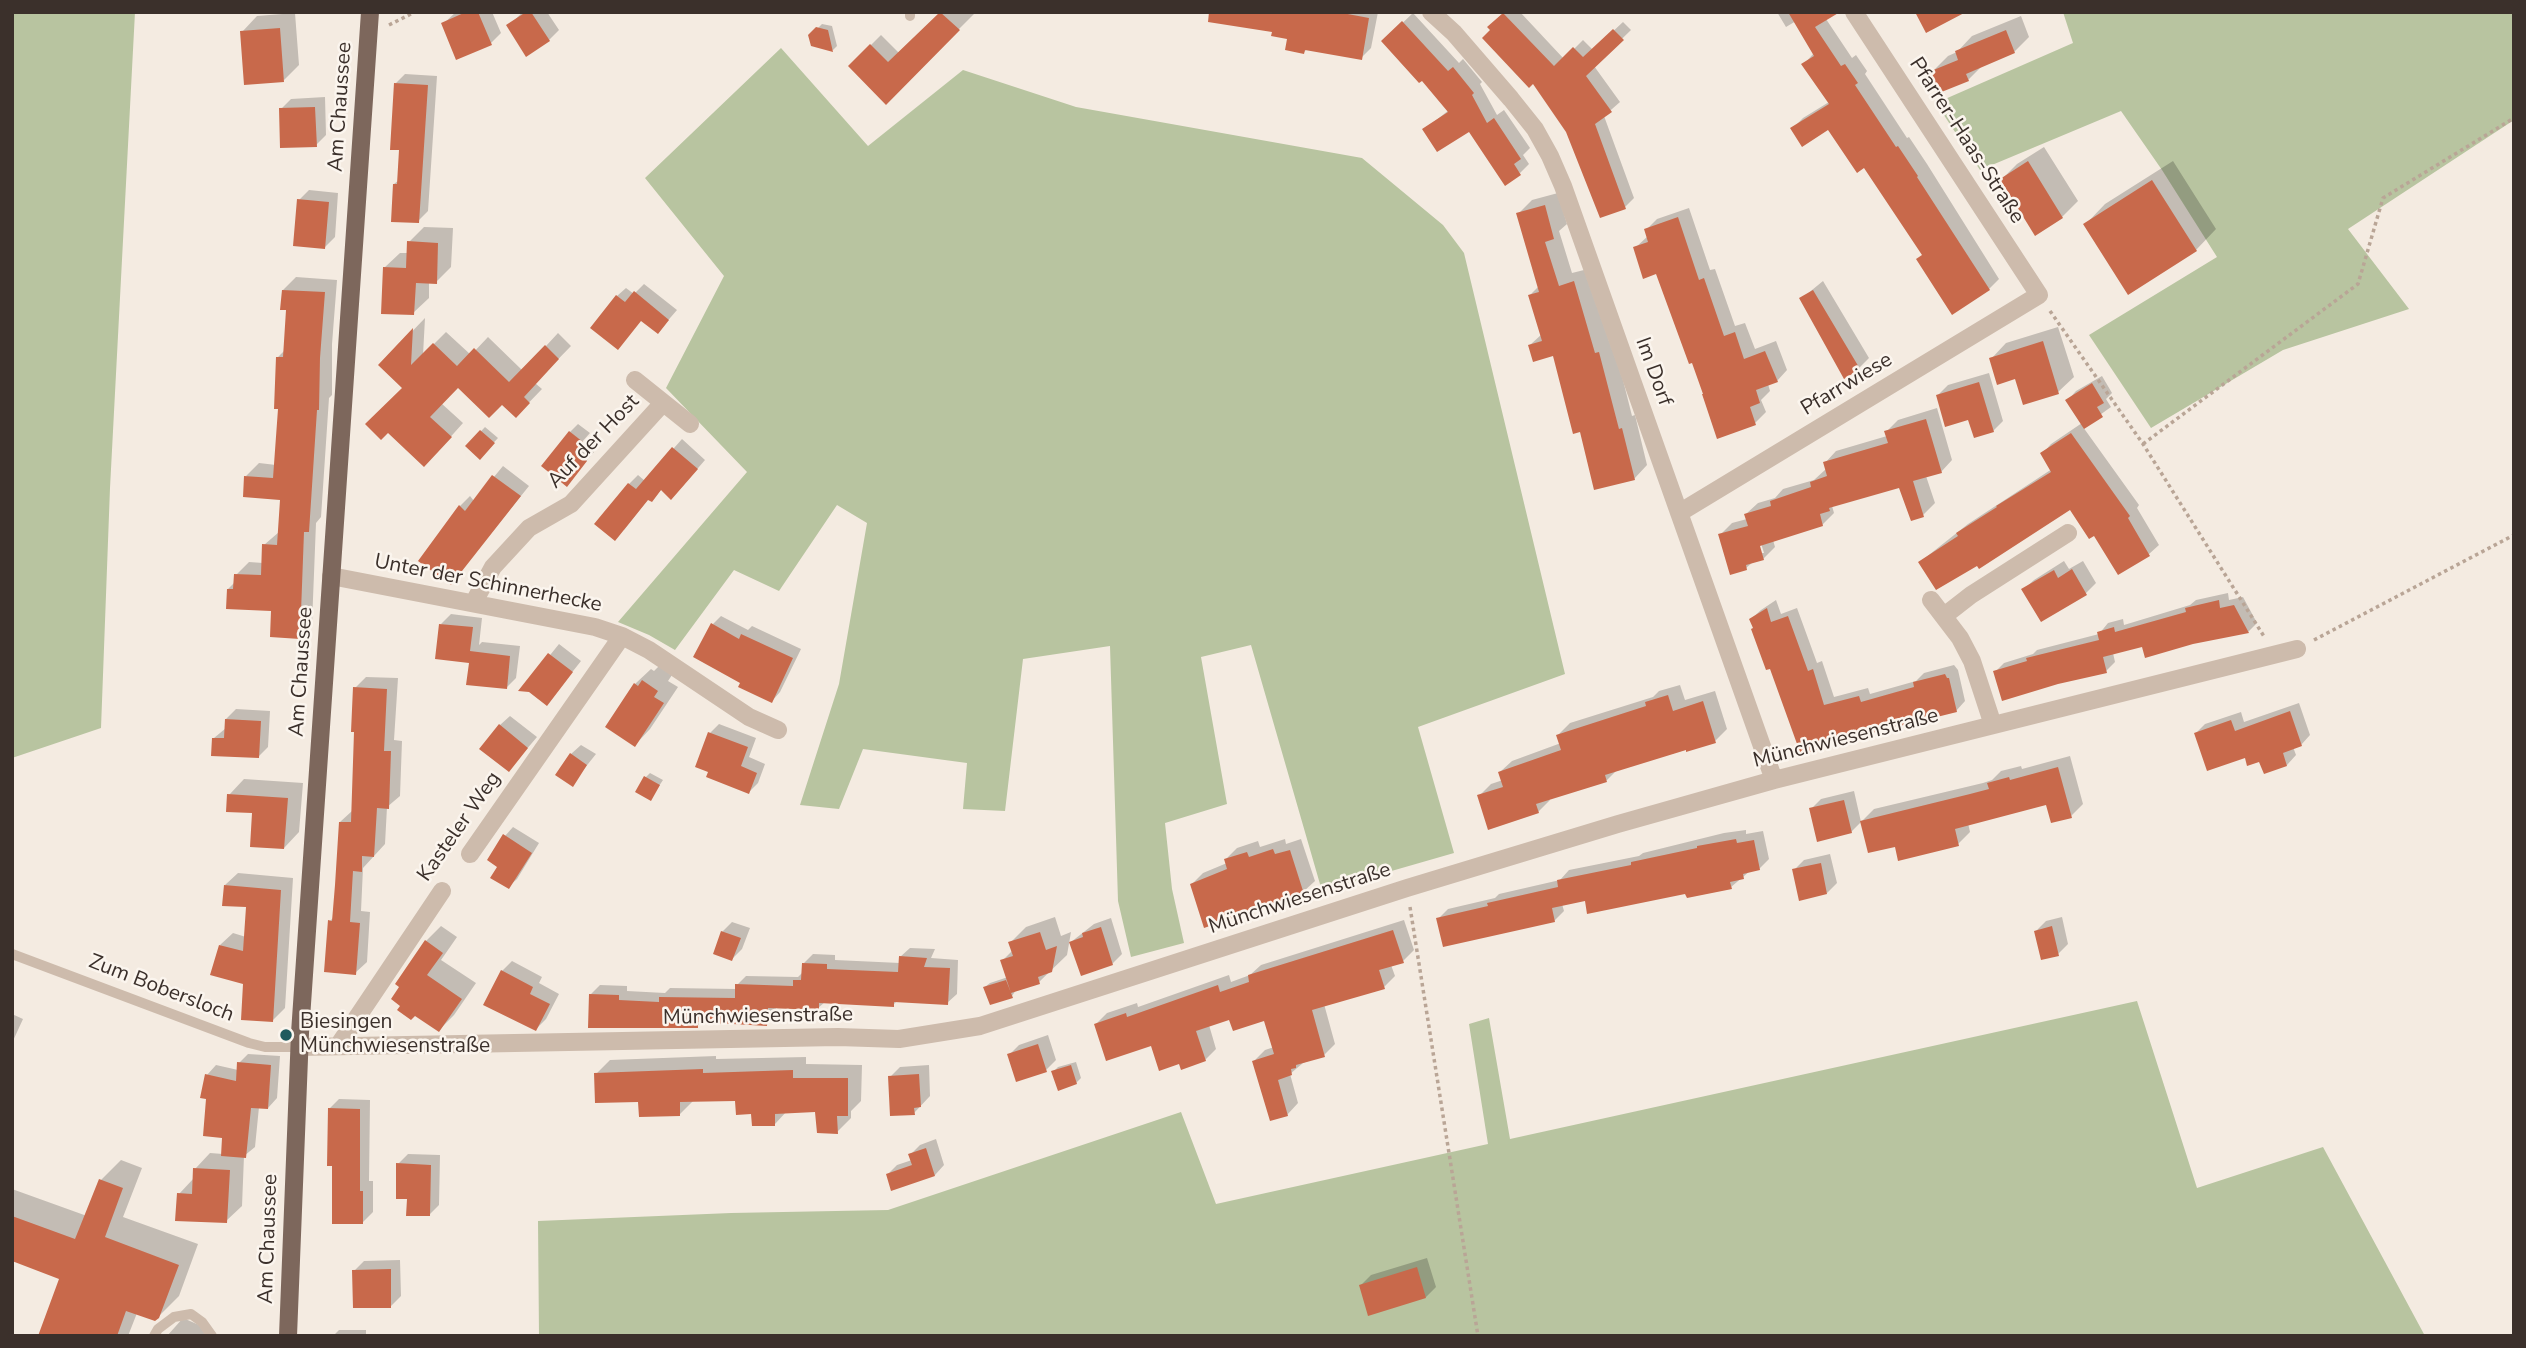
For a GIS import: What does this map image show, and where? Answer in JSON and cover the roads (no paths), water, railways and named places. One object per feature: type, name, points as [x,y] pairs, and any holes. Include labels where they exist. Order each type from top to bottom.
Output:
[{"type":"main road","name":"Am Chaussee","points":[[288,1336],[299,1047],[370,12]]},
{"type":"street","name":"Pfarrer-Haas-Straße","points":[[1854,12],[2039,295]]},
{"type":"street","name":"Im Dorf","points":[[1432,13],[1454,33],[1511,99],[1535,129],[1550,156],[1774,780]]},
{"type":"street","name":"Pfarrwiese","points":[[1679,513],[2039,295]]},
{"type":"street","name":"Auf der Host","points":[[635,380],[690,424]]},
{"type":"street","name":"Auf der Host","points":[[474,602],[493,567],[529,528],[571,504],[662,404]]},
{"type":"street","points":[[1944,616],[1989,583],[2068,533]]},
{"type":"street","name":"Unter der Schinnerhecke","points":[[331,576],[596,627],[649,650],[749,717],[778,730]]},
{"type":"street","points":[[1931,600],[1960,638],[1972,661],[1993,724]]},
{"type":"street","name":"Kasteler Weg","points":[[470,854],[622,636]]},
{"type":"street","name":"Münchwiesenstraße","points":[[299,1047],[838,1037],[899,1039],[980,1026],[1407,888],[1618,824],[1774,780],[2297,649]]},
{"type":"street","name":"Kasteler Weg","points":[[338,1046],[442,891]]},
{"type":"lane","name":"Zum Bobersloch","points":[[12,954],[249,1043],[299,1047]]},
{"type":"lane","points":[[154,1336],[158,1329],[174,1317],[191,1314],[202,1322],[212,1336]]},
{"type":"place","name":"Biesingen Münchwiesenstraße","points":[[286,1035]]}]
